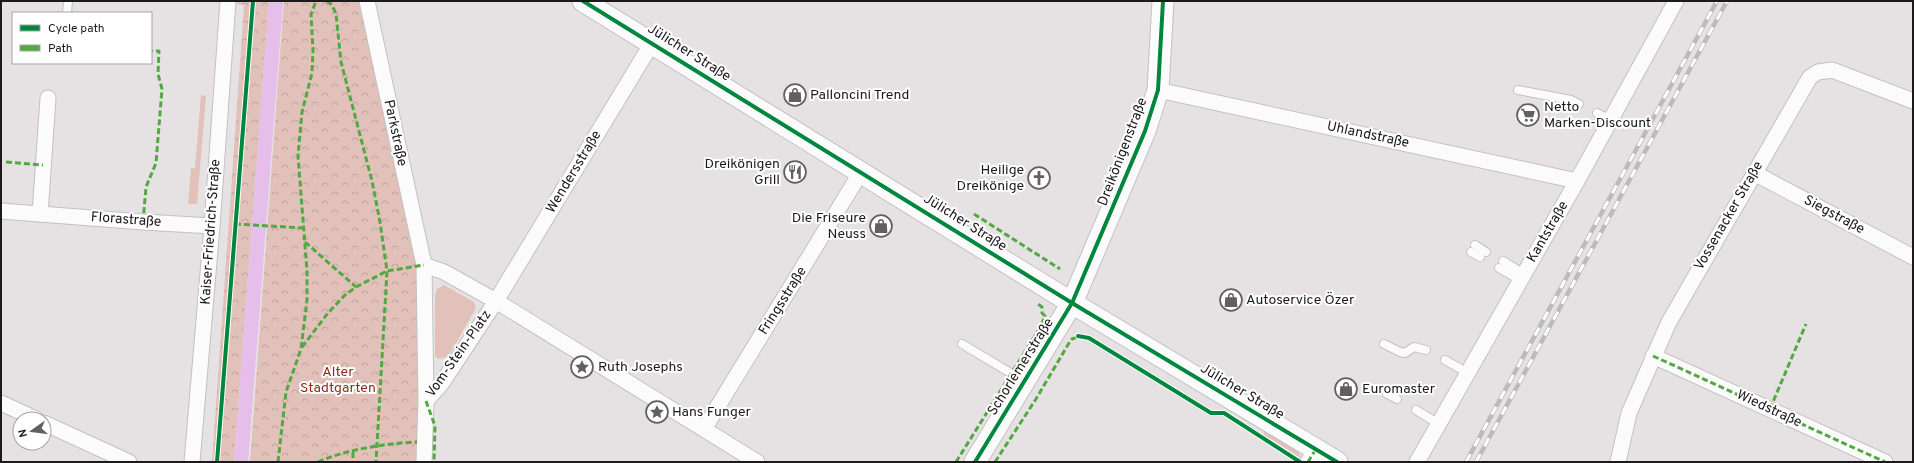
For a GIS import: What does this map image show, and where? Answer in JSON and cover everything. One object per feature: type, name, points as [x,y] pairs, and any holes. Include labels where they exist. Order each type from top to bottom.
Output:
[{"type":"main road","name":"Jülicher Straße","points":[[583,1],[1072,303],[1312,456],[1337,462]]},
{"type":"main road","name":"Dreikönigenstraße","points":[[1072,303],[1145,131],[1158,90],[1163,1]]},
{"type":"main road","name":"Schorlemerstraße","points":[[975,462],[1072,303]]},
{"type":"street","name":"Kaiser-Friedrich-Straße","points":[[192,462],[212,226],[228,1]]},
{"type":"street","name":"Parkstraße","points":[[367,1],[424,265]]},
{"type":"street","name":"Kantstraße","points":[[1417,462],[1577,181],[1676,1]]},
{"type":"street","name":"Wendersstraße","points":[[496,301],[652,43]]},
{"type":"street","name":"Vossenacker Straße","points":[[1618,462],[1629,413],[1669,322],[1807,81],[1818,72],[1828,70],[1837,71],[1913,101]]},
{"type":"street","name":"Uhlandstraße","points":[[1158,90],[1577,181]]},
{"type":"street","points":[[40,214],[48,98]]},
{"type":"street","name":"Fringsstraße","points":[[704,429],[862,172]]},
{"type":"street","name":"Siegstraße","points":[[1754,173],[1913,257]]},
{"type":"street","name":"Florastraße","points":[[1,211],[212,226]]},
{"type":"street","name":"Vom-Stein-Platz","points":[[424,265],[444,272],[496,301],[442,383],[426,401],[424,265]]},
{"type":"street","points":[[496,301],[757,462]]},
{"type":"street","name":"Wiedstraße","points":[[1653,356],[1885,462]]},
{"type":"street","points":[[424,462],[426,401]]},
{"type":"street","points":[[1,403],[18,411]]},
{"type":"street","points":[[52,427],[129,462]]},
{"type":"lane","points":[[67,12],[68,1]]},
{"type":"lane","points":[[1518,90],[1571,100],[1579,104]]},
{"type":"lane","points":[[1597,113],[1611,120]]},
{"type":"lane","points":[[1473,248],[1483,254]]},
{"type":"lane","points":[[1501,265],[1522,277]]},
{"type":"lane","points":[[962,344],[1025,381]]},
{"type":"lane","points":[[1384,344],[1405,353],[1414,347],[1426,350]]},
{"type":"lane","points":[[1445,360],[1468,372]]},
{"type":"lane","points":[[1387,394],[1397,399]]},
{"type":"lane","points":[[1416,410],[1439,424]]},
{"type":"green space","points":[[235,1],[269,1],[234,462],[212,462],[244,5],[235,4]]},
{"type":"green space","name":"Alter Stadtgarten","points":[[284,1],[363,1],[418,254],[420,417],[418,462],[250,462]]},
{"type":"green space","points":[[201,95],[206,96],[197,204],[188,204],[191,168],[195,168]]},
{"type":"green space","points":[[444,285],[474,302],[476,308],[451,352],[447,357],[438,359],[435,356],[435,296],[437,289]]},
{"type":"green space","points":[[1265,431],[1298,451],[1301,458],[1263,434]]},
{"type":"waterway","points":[[241,462],[276,1]]},
{"type":"railway","points":[[1466,462],[1717,1]]},
{"type":"railway","points":[[1476,462],[1727,1]]},
{"type":"marked path","points":[[278,462],[286,392],[301,349],[307,300],[307,271],[298,156],[302,112],[312,73],[313,51],[311,14],[316,1]]},
{"type":"marked path","points":[[327,1],[332,5],[336,14],[341,62],[372,181],[387,271],[376,462]]},
{"type":"marked path","points":[[143,222],[146,187],[156,163],[162,89],[158,74],[159,51],[152,51]]},
{"type":"marked path","points":[[6,162],[43,165]]},
{"type":"marked path","points":[[974,214],[1060,269]]},
{"type":"marked path","points":[[235,224],[304,228]]},
{"type":"marked path","points":[[305,242],[356,287]]},
{"type":"marked path","points":[[302,347],[328,313],[345,295],[356,287],[387,271],[424,265]]},
{"type":"marked path","points":[[956,462],[1041,326],[1045,316],[1042,313],[1042,307],[1038,304]]},
{"type":"marked path","points":[[1770,409],[1806,324]]},
{"type":"marked path","points":[[995,462],[1036,399],[1069,343],[1072,339],[1080,336]]},
{"type":"marked path","points":[[1653,356],[1885,462]]},
{"type":"marked path","points":[[426,401],[435,426],[434,462]]},
{"type":"marked path","points":[[318,462],[340,454],[366,448],[417,442]]},
{"type":"marked path","points":[[1308,462],[1316,449]]},
{"type":"marked path","points":[[353,452],[353,462]]},
{"type":"cycle path","points":[[217,462],[253,1]]},
{"type":"cycle path","points":[[583,1],[1072,303],[1337,462]]},
{"type":"cycle path","points":[[975,462],[1072,303],[1145,131],[1158,90],[1163,1]]},
{"type":"cycle path","points":[[1078,336],[1089,338],[1211,413],[1224,413],[1300,462]]},
{"type":"place","name":"Palloncini Trend","points":[[795,95]]},
{"type":"place","name":"Netto Marken-Discount","points":[[1528,115]]},
{"type":"place","name":"Dreikönigen Grill","points":[[795,172]]},
{"type":"place","name":"Heilige Dreikönige","points":[[1039,178]]},
{"type":"place","name":"Die Friseure Neuss","points":[[881,226]]},
{"type":"place","name":"Autoservice Özer","points":[[1231,300]]},
{"type":"place","name":"Ruth Josephs","points":[[582,367]]},
{"type":"place","name":"Euromaster","points":[[1346,389]]},
{"type":"place","name":"Hans Funger","points":[[657,412]]}]
